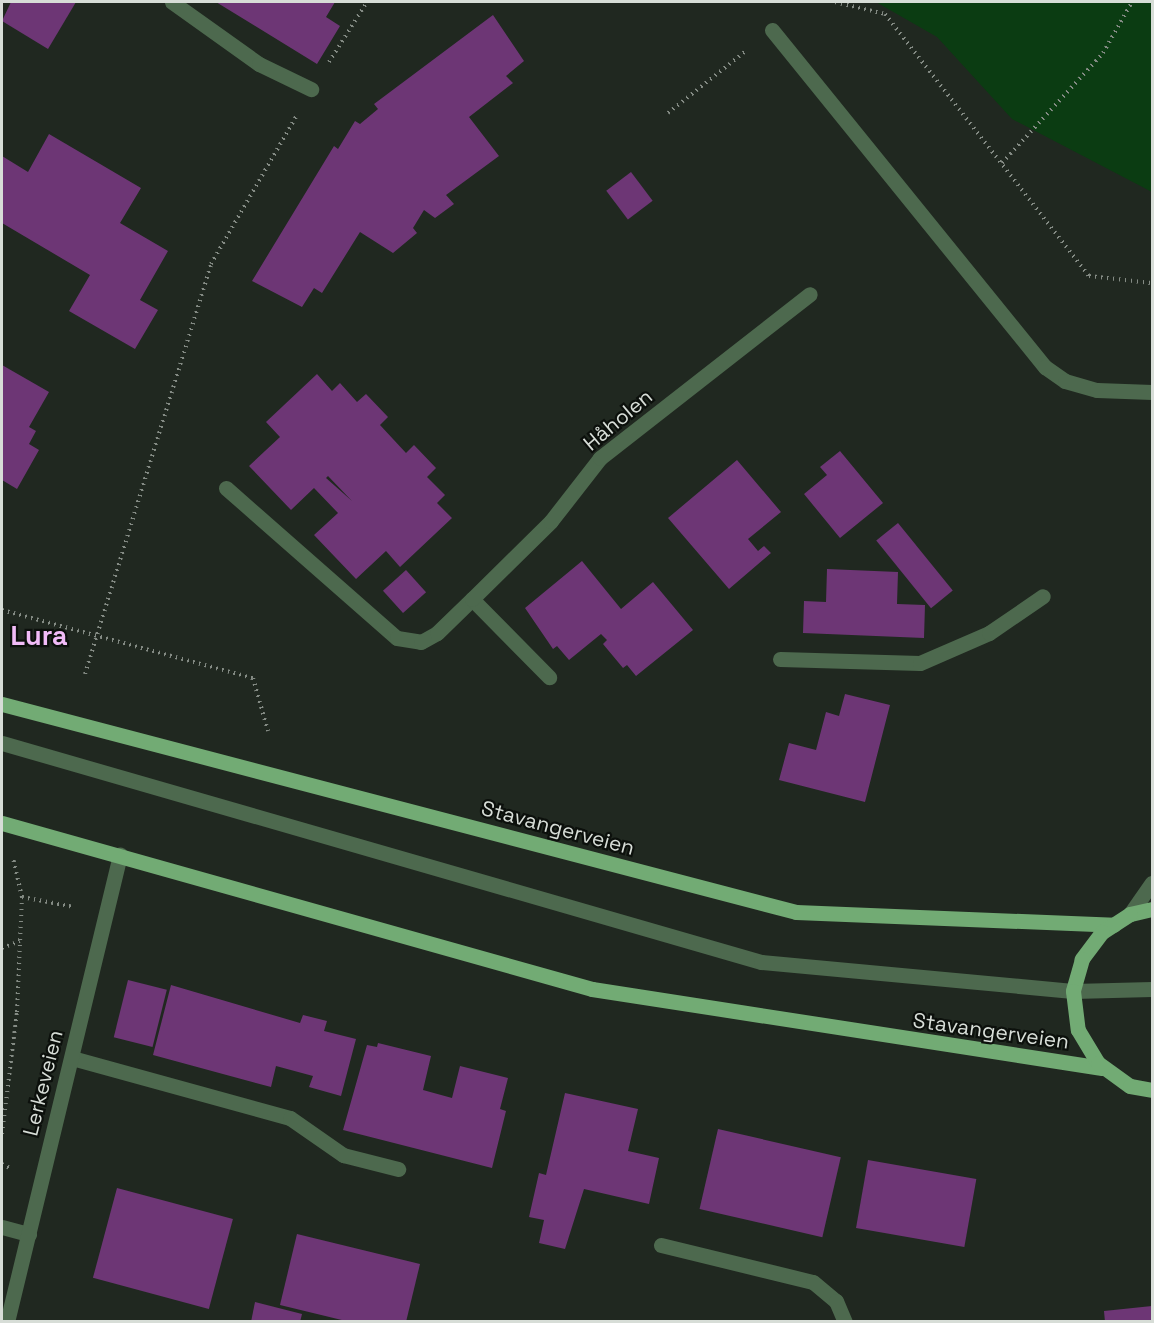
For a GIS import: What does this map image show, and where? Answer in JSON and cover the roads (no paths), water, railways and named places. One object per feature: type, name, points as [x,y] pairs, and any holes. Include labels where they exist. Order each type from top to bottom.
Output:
[{"type":"main road","name":"Stavangerveien","points":[[2,704],[796,912],[1114,925]]},
{"type":"main road","name":"Stavangerveien","points":[[2,823],[120,854],[592,989],[1102,1068]]},
{"type":"main road","points":[[1152,909],[1131,914],[1114,925],[1082,959],[1073,991],[1078,1030],[1102,1068],[1130,1086],[1152,1090]]},
{"type":"street","points":[[172,2],[259,64],[311,89]]},
{"type":"street","points":[[772,30],[1045,367],[1065,381],[1097,390],[1152,392]]},
{"type":"street","name":"Håholen","points":[[226,488],[397,638],[421,642],[437,633],[551,521],[600,459],[810,294]]},
{"type":"street","points":[[780,659],[920,663],[989,633],[1043,596]]},
{"type":"street","points":[[472,599],[549,677]]},
{"type":"street","points":[[2,743],[760,962],[1073,991],[1152,989]]},
{"type":"street","name":"Lerkeveien","points":[[7,1322],[120,854]]},
{"type":"street","points":[[1131,914],[1152,883]]},
{"type":"street","points":[[72,1058],[290,1118],[343,1155],[398,1169]]},
{"type":"street","points":[[2,1227],[29,1233]]},
{"type":"street","points":[[661,1245],[813,1282],[836,1301],[845,1322]]},
{"type":"district","name":"Lura","points":[[39,636]]}]
